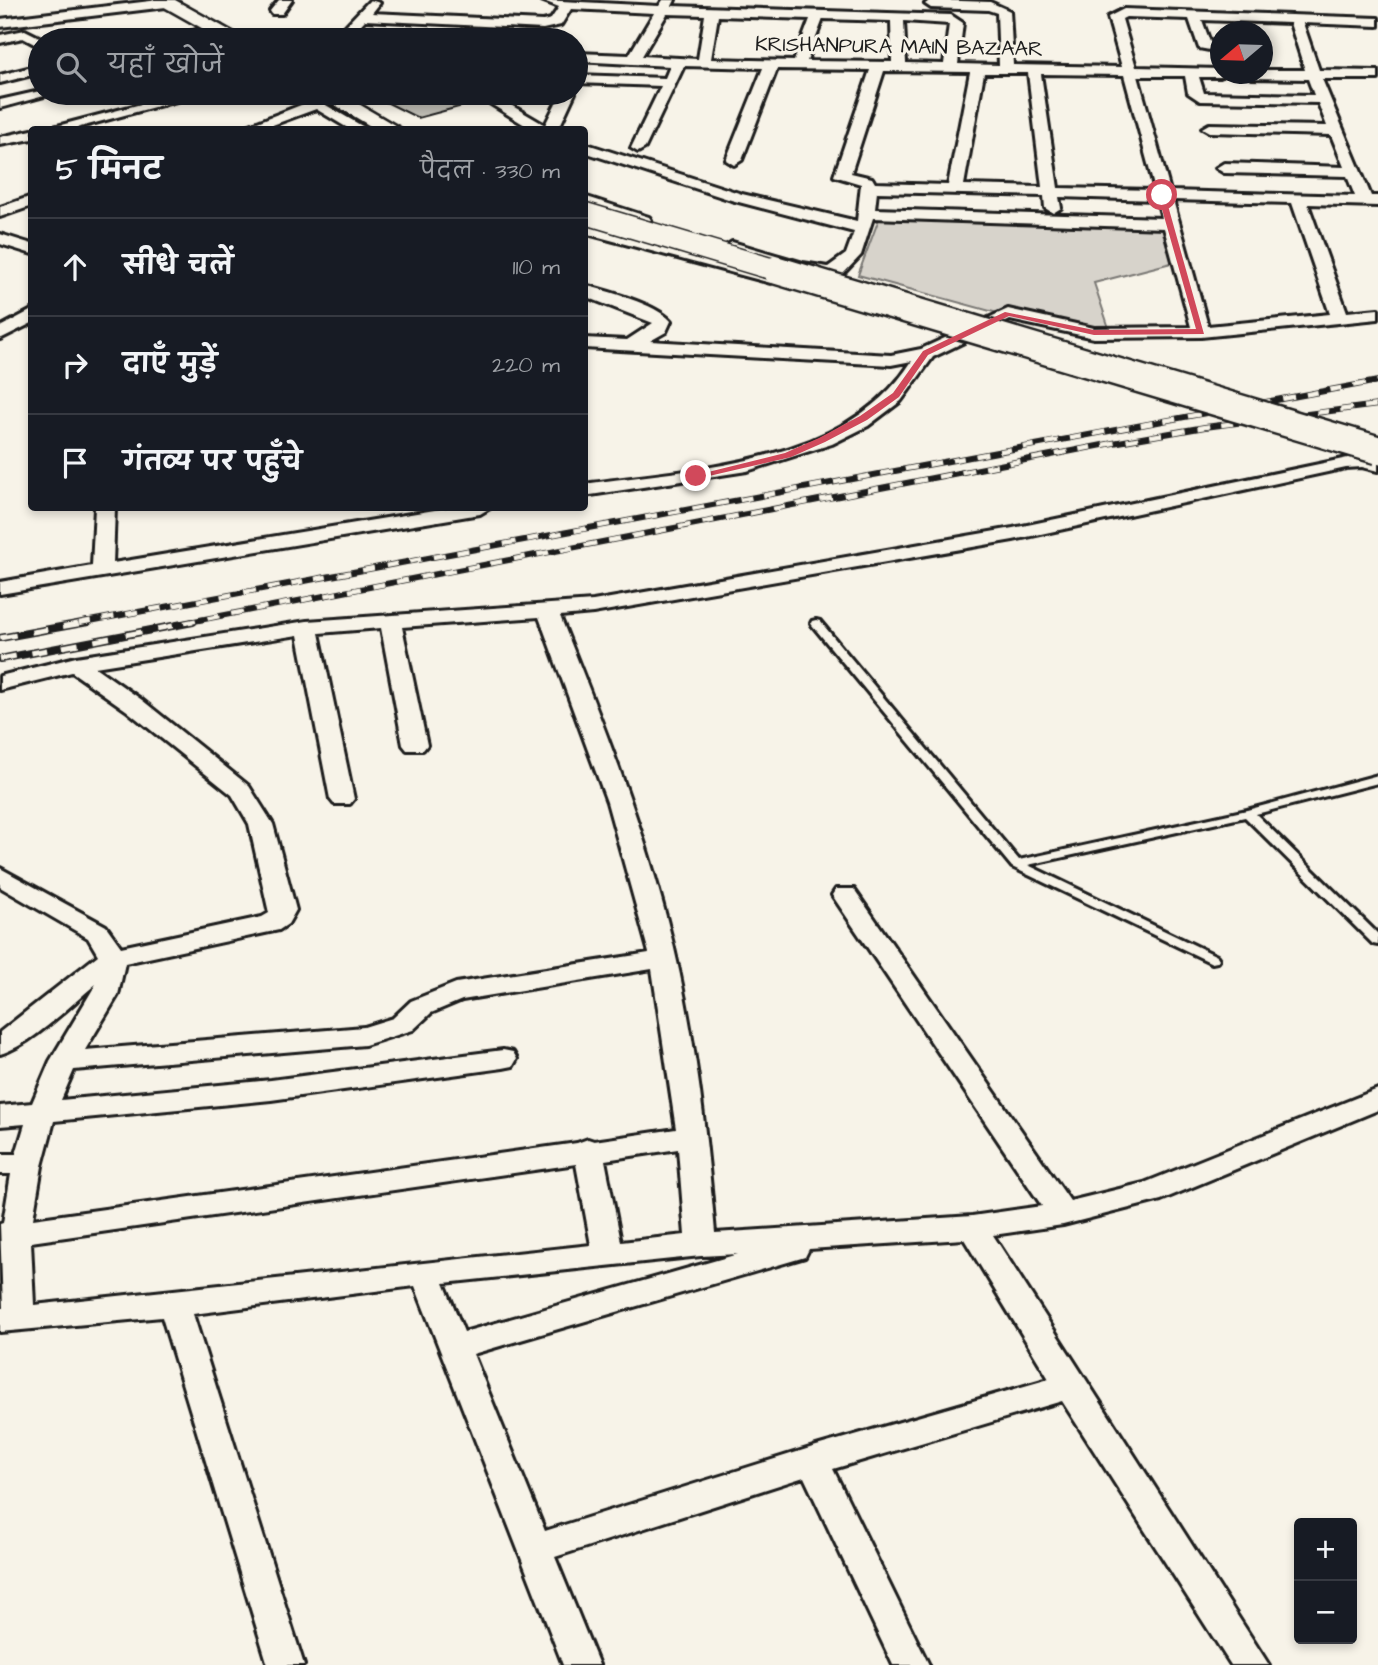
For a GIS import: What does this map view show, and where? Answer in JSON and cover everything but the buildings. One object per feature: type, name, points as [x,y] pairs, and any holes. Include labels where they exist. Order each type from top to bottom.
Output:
[{"type":"main road","points":[[154,2],[199,28]]},
{"type":"main road","points":[[337,105],[385,126]]},
{"type":"main road","points":[[588,214],[1378,450]]},
{"type":"street","points":[[351,28],[377,0]]},
{"type":"street","points":[[0,23],[154,2]]},
{"type":"street","points":[[363,16],[543,25],[556,22],[558,2],[954,20],[950,69]]},
{"type":"street","points":[[923,4],[1000,8],[1006,70]]},
{"type":"street","points":[[0,10],[29,5]]},
{"type":"street","points":[[633,60],[667,5]]},
{"type":"street","points":[[704,63],[712,11]]},
{"type":"street","points":[[1201,332],[1162,195],[1116,14],[1374,22],[1378,38]]},
{"type":"street","points":[[799,65],[818,15]]},
{"type":"street","points":[[1194,16],[1204,45],[1210,46]]},
{"type":"street","points":[[897,18],[898,68]]},
{"type":"street","points":[[1295,19],[1313,74],[1353,172],[1371,201]]},
{"type":"street","points":[[0,39],[28,35]]},
{"type":"street","points":[[0,53],[28,46]]},
{"type":"street","name":"KRISHANPURA MAIN BAZAAR","points":[[588,58],[898,68],[1210,73]]},
{"type":"street","points":[[638,148],[679,62]]},
{"type":"street","points":[[734,160],[772,64]]},
{"type":"street","points":[[588,202],[692,236],[819,271],[837,270],[849,260],[862,231],[866,213],[870,187],[867,181],[842,176],[878,67]]},
{"type":"street","points":[[955,190],[978,69]]},
{"type":"street","points":[[1034,70],[1054,219]]},
{"type":"street","points":[[0,79],[28,72]]},
{"type":"street","points":[[1191,73],[1195,93],[1200,97],[1323,99]]},
{"type":"street","points":[[1273,74],[1378,75]]},
{"type":"street","points":[[588,79],[668,82]]},
{"type":"street","points":[[0,104],[28,98]]},
{"type":"street","points":[[65,126],[151,105]]},
{"type":"street","points":[[254,126],[304,105]]},
{"type":"street","points":[[330,105],[357,126]]},
{"type":"street","points":[[501,105],[537,126]]},
{"type":"street","points":[[552,126],[562,105]]},
{"type":"street","points":[[1209,128],[1336,131]]},
{"type":"street","points":[[0,141],[28,135]]},
{"type":"street","points":[[588,148],[737,197],[857,226],[862,231]]},
{"type":"street","points":[[1224,169],[1353,172]]},
{"type":"street","points":[[870,187],[1371,201]]},
{"type":"street","points":[[1298,199],[1339,317]]},
{"type":"street","points":[[0,212],[28,202]]},
{"type":"street","points":[[866,213],[1170,223]]},
{"type":"street","points":[[588,229],[968,333]]},
{"type":"street","points":[[4,244],[28,248]]},
{"type":"street","points":[[588,291],[644,311],[662,321],[660,328],[628,347]]},
{"type":"street","points":[[588,343],[866,361],[926,353],[1008,314],[1094,333],[1201,332],[1378,314]]},
{"type":"street","points":[[0,334],[28,317]]},
{"type":"street","points":[[588,490],[696,476],[788,455],[822,440],[887,403],[902,388],[926,353]]},
{"type":"street","points":[[0,683],[76,664],[206,641],[307,627],[390,619],[548,612],[593,607],[931,549],[1346,462],[1362,461],[1378,465]]},
{"type":"street","points":[[102,570],[105,511]]},
{"type":"street","points":[[0,588],[462,511]]},
{"type":"street","points":[[548,612],[612,781],[663,959],[693,1137],[701,1245]]},
{"type":"street","points":[[390,619],[415,745]]},
{"type":"street","points":[[307,627],[342,799]]},
{"type":"street","points":[[0,1045],[38,1018],[112,957],[270,925],[279,918],[283,910],[261,824],[241,791],[134,705],[76,664]]},
{"type":"street","points":[[0,876],[97,932],[107,941],[112,957],[112,976],[64,1061],[14,1164],[8,1234],[10,1318],[174,1304],[425,1273],[701,1245],[972,1227],[1063,1214],[1151,1192],[1378,1099]]},
{"type":"street","points":[[845,895],[1063,1214]]},
{"type":"street","points":[[64,1061],[365,1036],[404,1024],[421,1006],[456,992],[663,959]]},
{"type":"street","points":[[0,1116],[271,1090],[503,1059]]},
{"type":"street","points":[[8,1234],[588,1149],[693,1137]]},
{"type":"street","points":[[588,1149],[608,1255]]},
{"type":"street","points":[[972,1227],[1070,1386],[1251,1665]]},
{"type":"street","points":[[455,1347],[840,1236]]},
{"type":"street","points":[[425,1273],[582,1665]]},
{"type":"street","points":[[174,1304],[286,1665]]},
{"type":"street","points":[[537,1548],[813,1461],[1070,1386]]},
{"type":"street","points":[[813,1461],[911,1665]]},
{"type":"lane","points":[[816,623],[1016,864],[1212,959]]},
{"type":"lane","points":[[1016,864],[1248,813],[1378,779]]},
{"type":"lane","points":[[1248,813],[1378,941]]},
{"type":"shaded area","points":[[880,216],[1166,227],[1175,262],[1094,283],[1110,331],[1071,333],[858,275]]},
{"type":"railway","points":[[79,623],[1378,381]]},
{"type":"railway","points":[[184,623],[1113,443],[1205,427],[1378,405]]},
{"type":"railway","points":[[0,638],[88,622]]},
{"type":"railway","points":[[0,659],[193,622]]},
{"type":"route","points":[[696,476],[788,455],[822,440],[887,403],[902,388],[926,353],[1008,314],[1094,333],[1201,332],[1162,195]]}]
